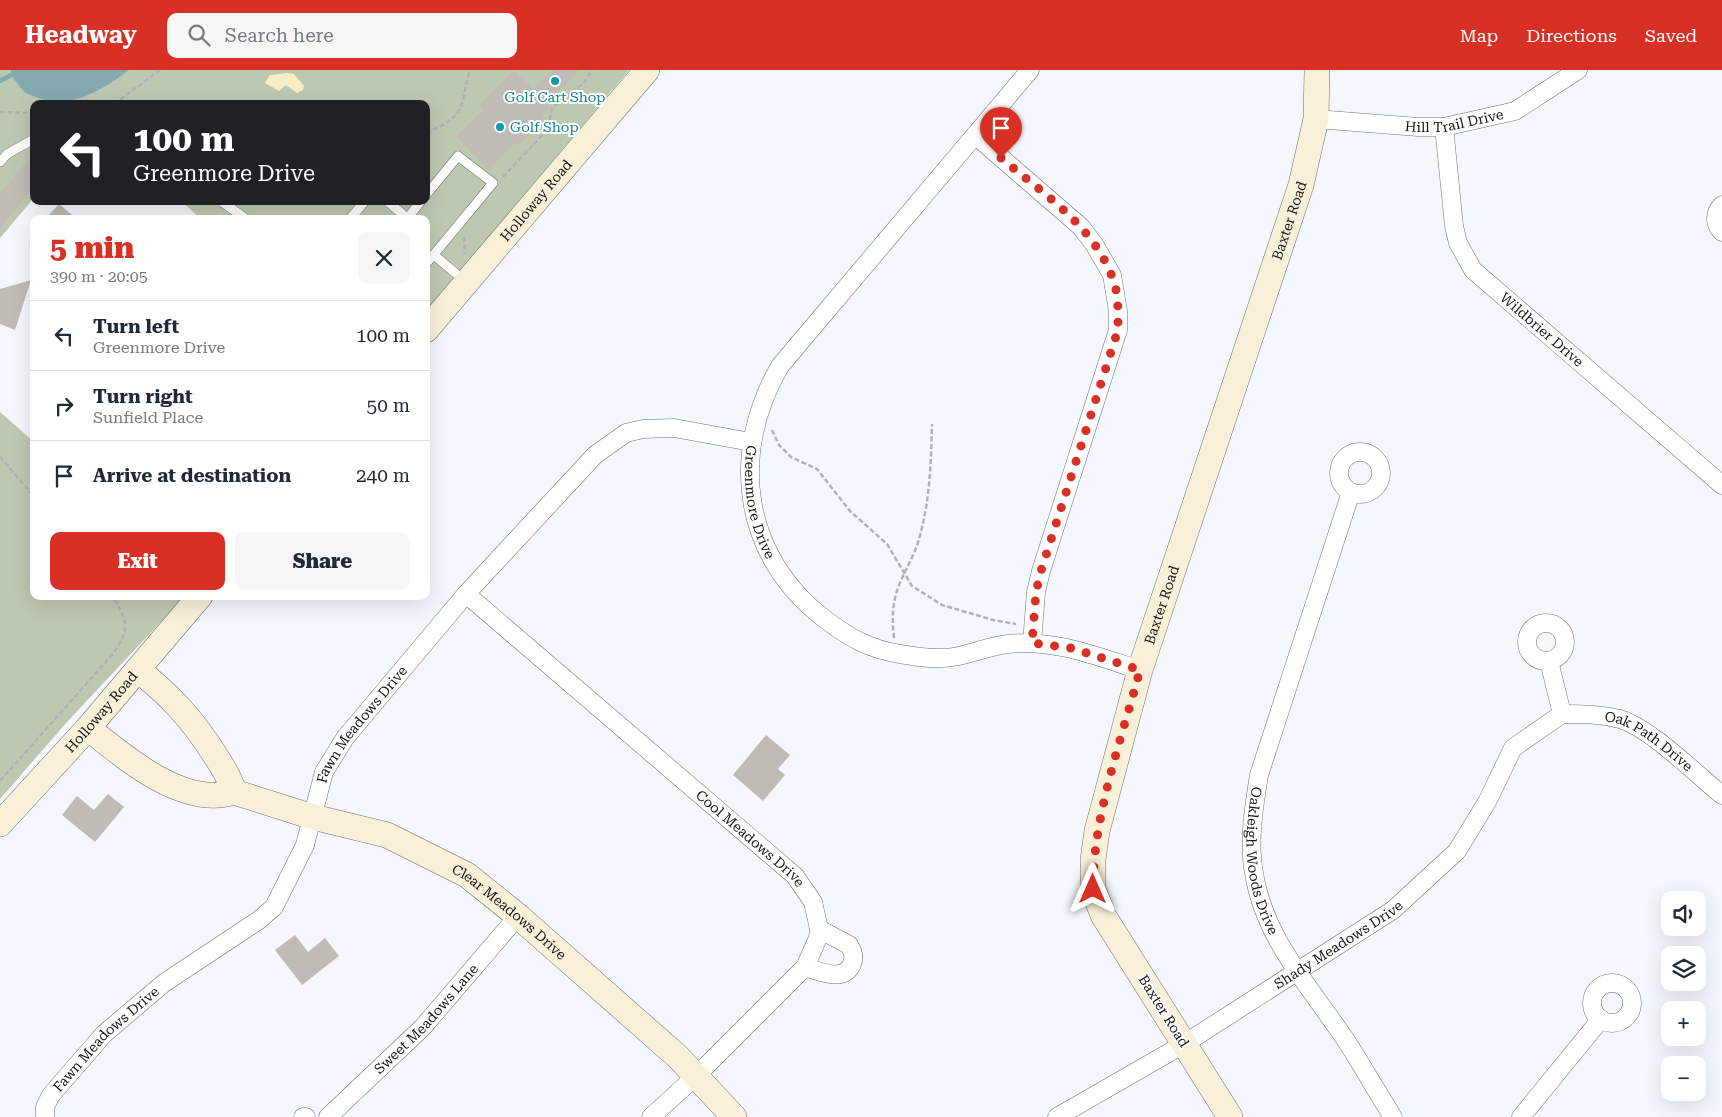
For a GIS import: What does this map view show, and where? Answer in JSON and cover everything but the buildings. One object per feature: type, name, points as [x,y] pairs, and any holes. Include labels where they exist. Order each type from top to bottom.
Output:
[{"type":"street","name":"Holloway Road","points":[[430,324],[466,270],[647,70]]},
{"type":"street","name":"Greenmore Drive","points":[[1030,70],[780,366],[767,388],[756,420],[751,442],[750,492],[762,540],[796,594],[815,612],[854,640],[878,649],[928,658],[952,657],[1006,644],[1032,643],[1071,648],[1140,670]]},
{"type":"street","name":"Baxter Road","points":[[1230,1117],[1102,915],[1093,889],[1093,860],[1097,831],[1140,670],[1301,185],[1316,119],[1316,70]]},
{"type":"street","name":"Hill Trail Drive","points":[[1316,119],[1418,128],[1444,127],[1515,111],[1571,72]]},
{"type":"street","name":"Wildbrier Drive","points":[[1444,127],[1454,226],[1458,243],[1472,270],[1722,485]]},
{"type":"street","points":[[975,135],[1081,226],[1104,259],[1112,275],[1116,294],[1118,330],[1041,571],[1036,592],[1032,643]]},
{"type":"street","points":[[1722,205],[1716,213],[1716,219],[1722,232]]},
{"type":"street","name":"Fawn Meadows Drive","points":[[45,1117],[45,1107],[51,1095],[104,1034],[164,983],[259,920],[274,906],[305,845],[324,772],[332,756],[466,594],[595,455],[626,433],[643,429],[674,428],[751,442]]},
{"type":"street","name":"Oakleigh Woods Drive","points":[[1351,492],[1259,775],[1252,820],[1253,873],[1262,907],[1295,972],[1346,1042],[1393,1117]]},
{"type":"street","name":"Cool Meadows Drive","points":[[466,594],[795,876],[813,902],[819,929]]},
{"type":"street","name":"Holloway Road","points":[[0,824],[88,728],[197,600]]},
{"type":"street","points":[[1549,660],[1562,714]]},
{"type":"street","points":[[138,670],[169,695],[196,724],[231,779],[234,792]]},
{"type":"street","name":"Shady Meadows Drive","points":[[1058,1117],[1184,1044],[1393,910],[1458,852],[1487,802],[1513,748],[1562,714]]},
{"type":"street","name":"Oak Path Drive","points":[[1562,714],[1593,714],[1622,720],[1648,735],[1722,795]]},
{"type":"street","name":"Clear Meadows Drive","points":[[88,728],[137,768],[187,791],[221,796],[234,792],[313,817],[387,835],[467,875],[518,916],[697,1075],[734,1117]]},
{"type":"street","name":"Sweet Meadows Lane","points":[[328,1117],[423,1027],[518,916]]},
{"type":"street","points":[[651,1117],[697,1075],[805,967],[818,938],[819,929],[849,945],[852,950],[853,962],[848,971],[836,975],[805,967]]},
{"type":"street","points":[[1521,1117],[1600,1019]]},
{"type":"lane","points":[[0,162],[7,154],[30,141]]},
{"type":"lane","points":[[430,190],[458,156],[493,183],[430,260]]},
{"type":"lane","points":[[227,205],[240,215]]},
{"type":"lane","points":[[353,215],[362,205]]},
{"type":"lane","points":[[392,205],[403,215]]},
{"type":"lane","points":[[409,215],[418,205]]},
{"type":"lane","points":[[434,255],[466,270]]},
{"type":"path","points":[[119,100],[160,70]]},
{"type":"path","points":[[430,131],[443,126],[460,109],[466,96],[470,70]]},
{"type":"path","points":[[500,180],[548,129],[552,108],[584,83],[592,70]]},
{"type":"path","points":[[0,112],[30,113]]},
{"type":"path","points":[[466,270],[464,237],[470,229]]},
{"type":"path","points":[[773,423],[772,430],[778,445],[791,457],[817,468],[850,511],[887,544],[912,586],[942,606],[993,620],[1016,624]]},
{"type":"path","points":[[894,639],[892,616],[894,599],[914,557],[927,506],[932,424]]},
{"type":"path","points":[[0,458],[30,492]]},
{"type":"path","points":[[0,782],[112,655],[125,637],[126,625],[115,600]]},
{"type":"green space","points":[[0,70],[629,70],[430,307],[430,215],[197,215],[185,205],[430,205],[430,100],[30,100],[30,203],[0,238]]},
{"type":"green space","points":[[0,412],[30,438],[30,600],[181,600],[67,722],[0,799]]},
{"type":"sand","points":[[294,74],[304,86],[303,90],[297,93],[286,85],[279,91],[265,83],[270,75]]},
{"type":"water","points":[[11,70],[129,70],[87,96],[69,100],[47,100],[26,93],[12,75]]},
{"type":"waterway","points":[[0,81],[11,75]]},
{"type":"place","name":"Golf Cart Shop","points":[[555,81]]},
{"type":"place","name":"Golf Shop","points":[[500,127]]},
{"type":"route","points":[[1001,158],[1081,226],[1104,259],[1112,275],[1116,294],[1118,330],[1041,571],[1036,592],[1032,626],[1032,643],[1054,644],[1071,648],[1140,670],[1097,831],[1093,860],[1093,889]]}]
